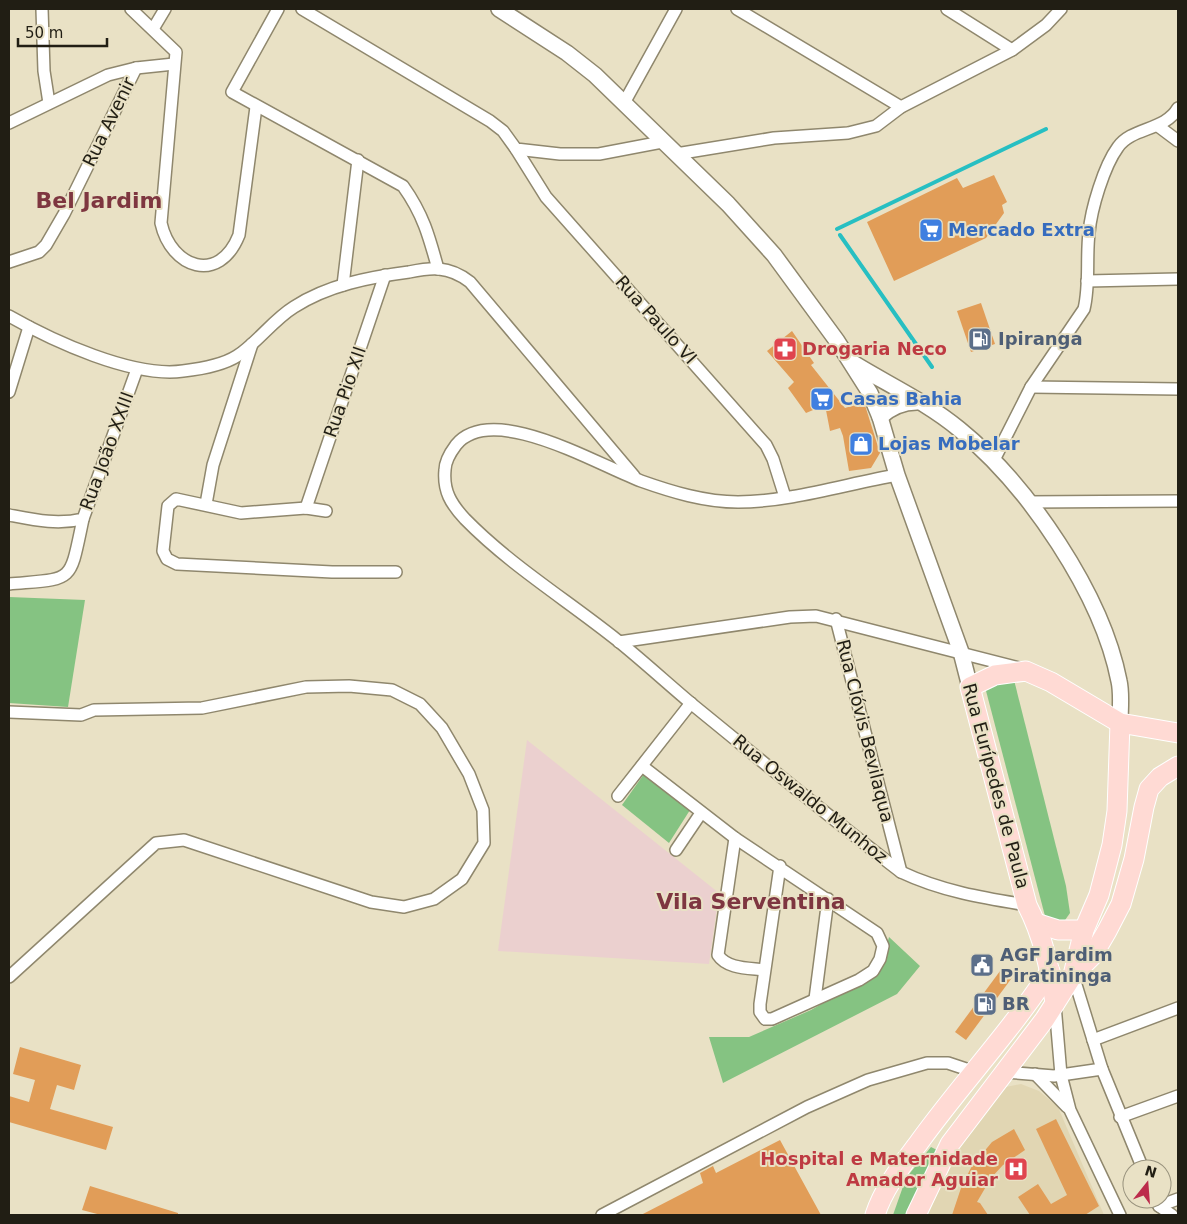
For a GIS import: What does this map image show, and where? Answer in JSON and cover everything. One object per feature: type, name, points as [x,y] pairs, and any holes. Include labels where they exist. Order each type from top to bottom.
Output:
[{"type":"main road","points":[[970,687],[995,675],[1026,671],[1051,682],[1120,723],[1178,733]]},
{"type":"main road","name":"Rua Eurípedes de Paula","points":[[970,687],[1027,905],[1036,923],[1050,971],[1055,1003]]},
{"type":"main road","points":[[1073,975],[1084,930],[1099,895],[1112,844],[1117,811],[1120,723]]},
{"type":"main road","points":[[916,1215],[950,1144],[1006,1072],[1073,975],[1093,954],[1121,904],[1134,859],[1144,807],[1150,789],[1160,777],[1178,766]]},
{"type":"main road","points":[[1036,923],[1058,930],[1084,930]]},
{"type":"main road","points":[[875,1215],[890,1182],[1050,971]]},
{"type":"street","points":[[42,9],[44,71],[49,103]]},
{"type":"street","points":[[131,9],[176,52],[161,223],[163,234],[170,246],[185,260],[197,265],[212,265],[224,259],[233,249],[239,235],[256,107]]},
{"type":"street","points":[[153,29],[165,9]]},
{"type":"street","points":[[278,9],[232,92],[256,107],[358,160],[403,186],[427,226],[438,268]]},
{"type":"street","name":"Rua Paulo VI","points":[[302,9],[490,121],[503,131],[546,197],[766,445],[773,459],[784,497]]},
{"type":"street","name":"Rua Eurípedes de Paula","points":[[499,9],[567,53],[595,74],[745,222],[774,255],[851,362],[880,417],[897,474],[960,652],[970,687]]},
{"type":"street","points":[[624,103],[676,9]]},
{"type":"street","points":[[737,9],[901,108]]},
{"type":"street","points":[[947,9],[1012,50]]},
{"type":"street","points":[[676,154],[774,138],[863,130],[876,126],[901,108],[1012,50],[1046,25],[1061,9]]},
{"type":"street","points":[[9,123],[108,75],[136,68],[174,64]]},
{"type":"street","name":"Rua Avenir","points":[[9,262],[34,254],[46,245],[64,214],[136,68]]},
{"type":"street","points":[[994,460],[1030,387],[1079,319],[1087,297],[1089,232],[1095,204],[1117,147],[1128,138],[1158,126],[1178,108]]},
{"type":"street","points":[[1158,126],[1178,141]]},
{"type":"street","points":[[516,149],[560,154],[600,154],[662,142]]},
{"type":"street","points":[[343,285],[358,160]]},
{"type":"street","points":[[9,316],[61,342],[137,369],[156,372],[198,369],[237,356],[293,307],[315,294],[384,275],[438,268],[452,272],[470,282],[637,479]]},
{"type":"street","name":"Rua Pio XII","points":[[306,508],[384,275]]},
{"type":"street","points":[[1087,281],[1178,279]]},
{"type":"street","points":[[9,392],[29,327]]},
{"type":"street","points":[[206,504],[213,465],[252,342]]},
{"type":"street","points":[[851,362],[949,420],[994,460],[1046,526],[1076,574],[1108,639],[1120,683],[1120,723]]},
{"type":"street","name":"Rua João XXIII","points":[[9,515],[50,523],[67,523],[83,519],[137,369]]},
{"type":"street","points":[[1030,387],[1178,390]]},
{"type":"street","points":[[880,417],[894,407],[906,402],[917,402]]},
{"type":"street","name":"Rua Oswaldo Munhoz","points":[[897,474],[784,497],[739,502],[710,500],[673,492],[550,443],[500,429],[471,433],[458,442],[445,465],[444,480],[447,496],[464,518],[499,550],[619,642],[691,703],[901,872],[936,887],[975,897],[1027,905]]},
{"type":"street","points":[[326,511],[306,508],[241,513],[206,504],[176,500],[168,506],[163,551],[167,559],[177,564],[332,572],[396,572]]},
{"type":"street","points":[[1028,502],[1178,501]]},
{"type":"street","points":[[9,584],[58,580],[69,574],[74,564],[83,519]]},
{"type":"street","points":[[619,642],[790,617],[816,616],[960,652],[1026,671]]},
{"type":"street","name":"Rua Clóvis Bevilaqua","points":[[836,620],[901,872]]},
{"type":"street","points":[[9,712],[81,715],[94,710],[202,708],[306,687],[349,686],[392,690],[420,704],[442,728],[469,774],[483,810],[484,843],[462,880],[434,899],[404,907],[372,902],[184,840],[156,843],[9,977]]},
{"type":"street","points":[[618,796],[691,703]]},
{"type":"street","points":[[642,766],[735,838],[780,866],[877,933],[883,946],[880,959],[874,971],[859,980],[772,1019],[765,1019],[760,1012],[764,970],[780,866]]},
{"type":"street","points":[[676,850],[701,813]]},
{"type":"street","points":[[735,838],[718,955],[722,961],[731,965],[764,970]]},
{"type":"street","points":[[815,999],[828,899]]},
{"type":"street","points":[[1073,975],[1102,1069],[1139,1159]]},
{"type":"street","name":"Rua Eurípedes de Paula","points":[[1055,1003],[1061,1076],[1070,1110],[1120,1215]]},
{"type":"street","points":[[1093,1040],[1178,1008]]},
{"type":"street","points":[[602,1215],[807,1107],[868,1080],[927,1063],[948,1063],[975,1072]]},
{"type":"street","points":[[1006,1072],[1061,1076],[1102,1069]]},
{"type":"street","points":[[1034,1074],[1070,1110]]},
{"type":"street","points":[[1120,1117],[1178,1096]]},
{"type":"shaded area","points":[[527,740],[719,893],[709,964],[498,951]]},
{"type":"shaded area","name":"Hospital e Maternidade Amador Aguiar","points":[[1021,1084],[1039,1091],[1058,1107],[1104,1215],[928,1215],[961,1140],[1006,1087]]},
{"type":"green space","points":[[9,597],[85,600],[68,707],[9,703]]},
{"type":"green space","points":[[1013,676],[1066,886],[1070,913],[1063,923],[1045,916],[985,687]]},
{"type":"green space","points":[[644,774],[690,810],[669,843],[622,805]]},
{"type":"green space","points":[[889,937],[920,966],[897,994],[723,1083],[709,1037],[749,1037],[811,1010],[880,971]]},
{"type":"green space","points":[[931,1147],[939,1151],[905,1215],[893,1215],[906,1178]]},
{"type":"building","name":"Mercado Extra","points":[[994,175],[1007,202],[1002,205],[1004,213],[986,238],[894,281],[867,222],[957,178],[963,188]]},
{"type":"building","points":[[981,303],[995,344],[971,352],[957,311]]},
{"type":"building","points":[[792,331],[814,363],[811,365],[845,408],[864,402],[880,453],[871,468],[849,471],[843,436],[840,428],[830,431],[825,405],[806,413],[788,388],[794,382],[767,351]]},
{"type":"building","name":"BR","points":[[1003,967],[1014,975],[966,1040],[955,1032]]},
{"type":"building","points":[[20,1047],[81,1065],[74,1090],[57,1085],[50,1109],[113,1127],[106,1150],[9,1122],[9,1096],[29,1102],[35,1080],[13,1074]]},
{"type":"building","points":[[1056,1119],[1099,1206],[1085,1215],[1030,1215],[1018,1197],[1038,1184],[1051,1204],[1067,1195],[1036,1129]]},
{"type":"building","points":[[1014,1129],[1025,1150],[1003,1165],[991,1178],[977,1202],[980,1203],[988,1215],[952,1215],[962,1185],[972,1166],[992,1142]]},
{"type":"building","points":[[780,1140],[821,1215],[641,1215],[703,1183],[700,1173],[713,1166],[716,1173]]},
{"type":"building","points":[[90,1186],[178,1213],[178,1215],[101,1215],[82,1210]]},
{"type":"waterway","points":[[837,229],[1046,129]]},
{"type":"waterway","points":[[840,235],[932,367]]},
{"type":"place","name":"Mercado Extra","points":[[931,230]]},
{"type":"place","name":"Ipiranga","points":[[980,339]]},
{"type":"place","name":"Drogaria Neco","points":[[785,349]]},
{"type":"place","name":"Casas Bahia","points":[[822,399]]},
{"type":"place","name":"Lojas Mobelar","points":[[861,444]]},
{"type":"place","name":"AGF Jardim Piratininga","points":[[982,965]]},
{"type":"place","name":"BR","points":[[985,1004]]},
{"type":"place","name":"Hospital e Maternidade Amador Aguiar","points":[[1016,1169]]},
{"type":"district","name":"Bel Jardim","points":[[99,200]]},
{"type":"district","name":"Vila Serventina","points":[[751,901]]}]
